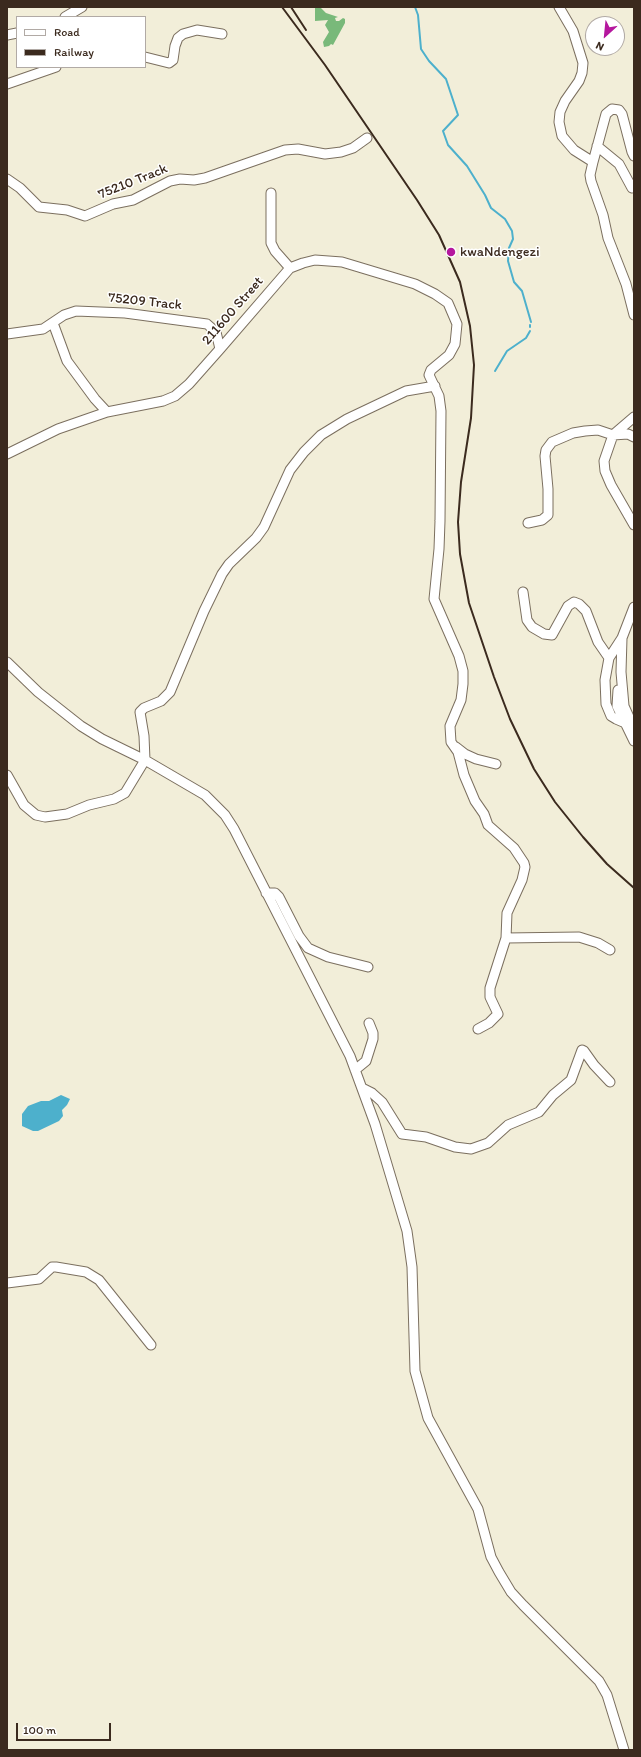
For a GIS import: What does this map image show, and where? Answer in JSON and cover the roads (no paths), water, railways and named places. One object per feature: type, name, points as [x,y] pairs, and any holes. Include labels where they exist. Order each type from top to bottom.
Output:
[{"type":"street","points":[[67,16],[82,7]]},
{"type":"street","points":[[559,7],[573,30],[583,63],[579,81],[565,101],[560,112],[562,136],[574,150],[593,162]]},
{"type":"street","points":[[146,57],[169,63],[173,60],[178,38],[183,34],[197,30],[222,34]]},
{"type":"street","points":[[7,84],[53,68]]},
{"type":"street","points":[[634,156],[622,114],[616,109],[608,110],[590,175],[603,215],[608,238],[626,284],[634,315]]},
{"type":"street","name":"75210 Track","points":[[7,179],[20,188],[39,207],[67,210],[85,216],[113,204],[138,198],[170,181],[205,178],[285,150],[298,149],[325,154],[341,152],[353,148],[367,138]]},
{"type":"street","points":[[597,146],[619,164],[632,188]]},
{"type":"street","points":[[272,194],[271,243],[275,251],[290,268],[315,260],[342,262],[424,288],[448,303],[457,324],[455,344],[449,355],[431,370],[429,375],[439,396],[441,411],[439,549],[434,599],[459,656],[463,671],[461,700],[450,726],[451,742],[458,752],[464,775],[475,801],[484,814],[488,825],[514,848],[525,867],[522,880],[507,913],[506,938],[490,988],[490,997],[498,1014],[489,1023],[478,1029]]},
{"type":"street","name":"211600 Street","points":[[7,454],[58,428],[107,412],[149,405],[175,396],[189,384],[290,268]]},
{"type":"street","name":"75209 Track","points":[[7,334],[43,330],[64,314],[76,311],[125,313],[202,322],[214,328],[220,349]]},
{"type":"street","points":[[53,323],[67,361],[95,399],[107,412]]},
{"type":"street","points":[[7,775],[24,805],[36,815],[45,817],[67,814],[79,809],[114,800],[122,796],[130,788],[144,760],[144,736],[140,712],[144,708],[161,701],[170,692],[204,611],[222,574],[229,564],[256,538],[264,527],[290,470],[304,452],[321,435],[347,419],[406,391],[435,386]]},
{"type":"street","points":[[634,417],[613,435],[604,460],[605,471],[611,485],[634,525]]},
{"type":"street","points":[[528,523],[542,520],[548,515],[548,489],[545,456],[548,446],[552,442],[573,433],[598,430],[613,435],[628,434],[634,437]]},
{"type":"street","points":[[523,592],[527,620],[532,627],[544,634],[552,634],[568,606],[574,602],[579,604],[586,611],[598,642],[609,658]]},
{"type":"street","points":[[623,722],[614,718],[606,707],[605,680],[609,658],[622,638],[634,607]]},
{"type":"street","points":[[622,638],[621,680],[624,706],[634,728]]},
{"type":"street","points":[[7,662],[38,692],[75,722],[102,739],[144,760],[197,790],[214,803],[225,815],[234,829],[350,1056],[375,1124],[407,1231],[412,1266],[415,1371],[428,1418],[478,1509],[491,1557],[499,1572],[511,1592],[519,1601],[599,1681],[607,1695],[624,1750]]},
{"type":"street","points":[[621,680],[616,700],[623,722],[634,741]]},
{"type":"street","points":[[451,742],[471,756],[496,764]]},
{"type":"street","points":[[266,893],[275,893],[279,897],[299,936],[308,948],[328,957],[368,967]]},
{"type":"street","points":[[506,938],[579,937],[598,943],[610,950]]},
{"type":"street","points":[[355,1070],[366,1061],[373,1039],[373,1033],[369,1023]]},
{"type":"street","points":[[362,1088],[372,1093],[382,1102],[402,1134],[426,1137],[455,1147],[471,1149],[488,1143],[508,1125],[539,1112],[554,1095],[571,1080],[582,1050],[610,1082]]},
{"type":"street","points":[[7,1283],[40,1279],[52,1267],[56,1266],[86,1272],[99,1280],[151,1344]]},
{"type":"water","points":[[61,1095],[70,1099],[62,1110],[63,1116],[59,1121],[38,1131],[33,1131],[22,1126],[22,1114],[28,1106],[41,1101],[49,1101]]},
{"type":"waterway","points":[[415,7],[418,15],[421,49],[429,61],[446,79],[458,115],[443,131],[448,145],[467,166],[485,195],[491,208],[505,219],[512,231],[513,239],[509,248],[508,261],[514,282],[522,291],[531,322]]},
{"type":"waterway","points":[[495,371],[507,351],[526,338],[530,331]]},
{"type":"railway","points":[[282,7],[325,65],[417,200],[439,235],[460,282],[470,326],[474,365],[471,418],[461,482],[458,522],[460,554],[469,603],[510,719],[534,769],[555,802],[583,837],[607,864],[634,888]]},
{"type":"railway","points":[[291,7],[306,30]]},
{"type":"place","name":"kwaNdengezi","points":[[451,252]]}]
